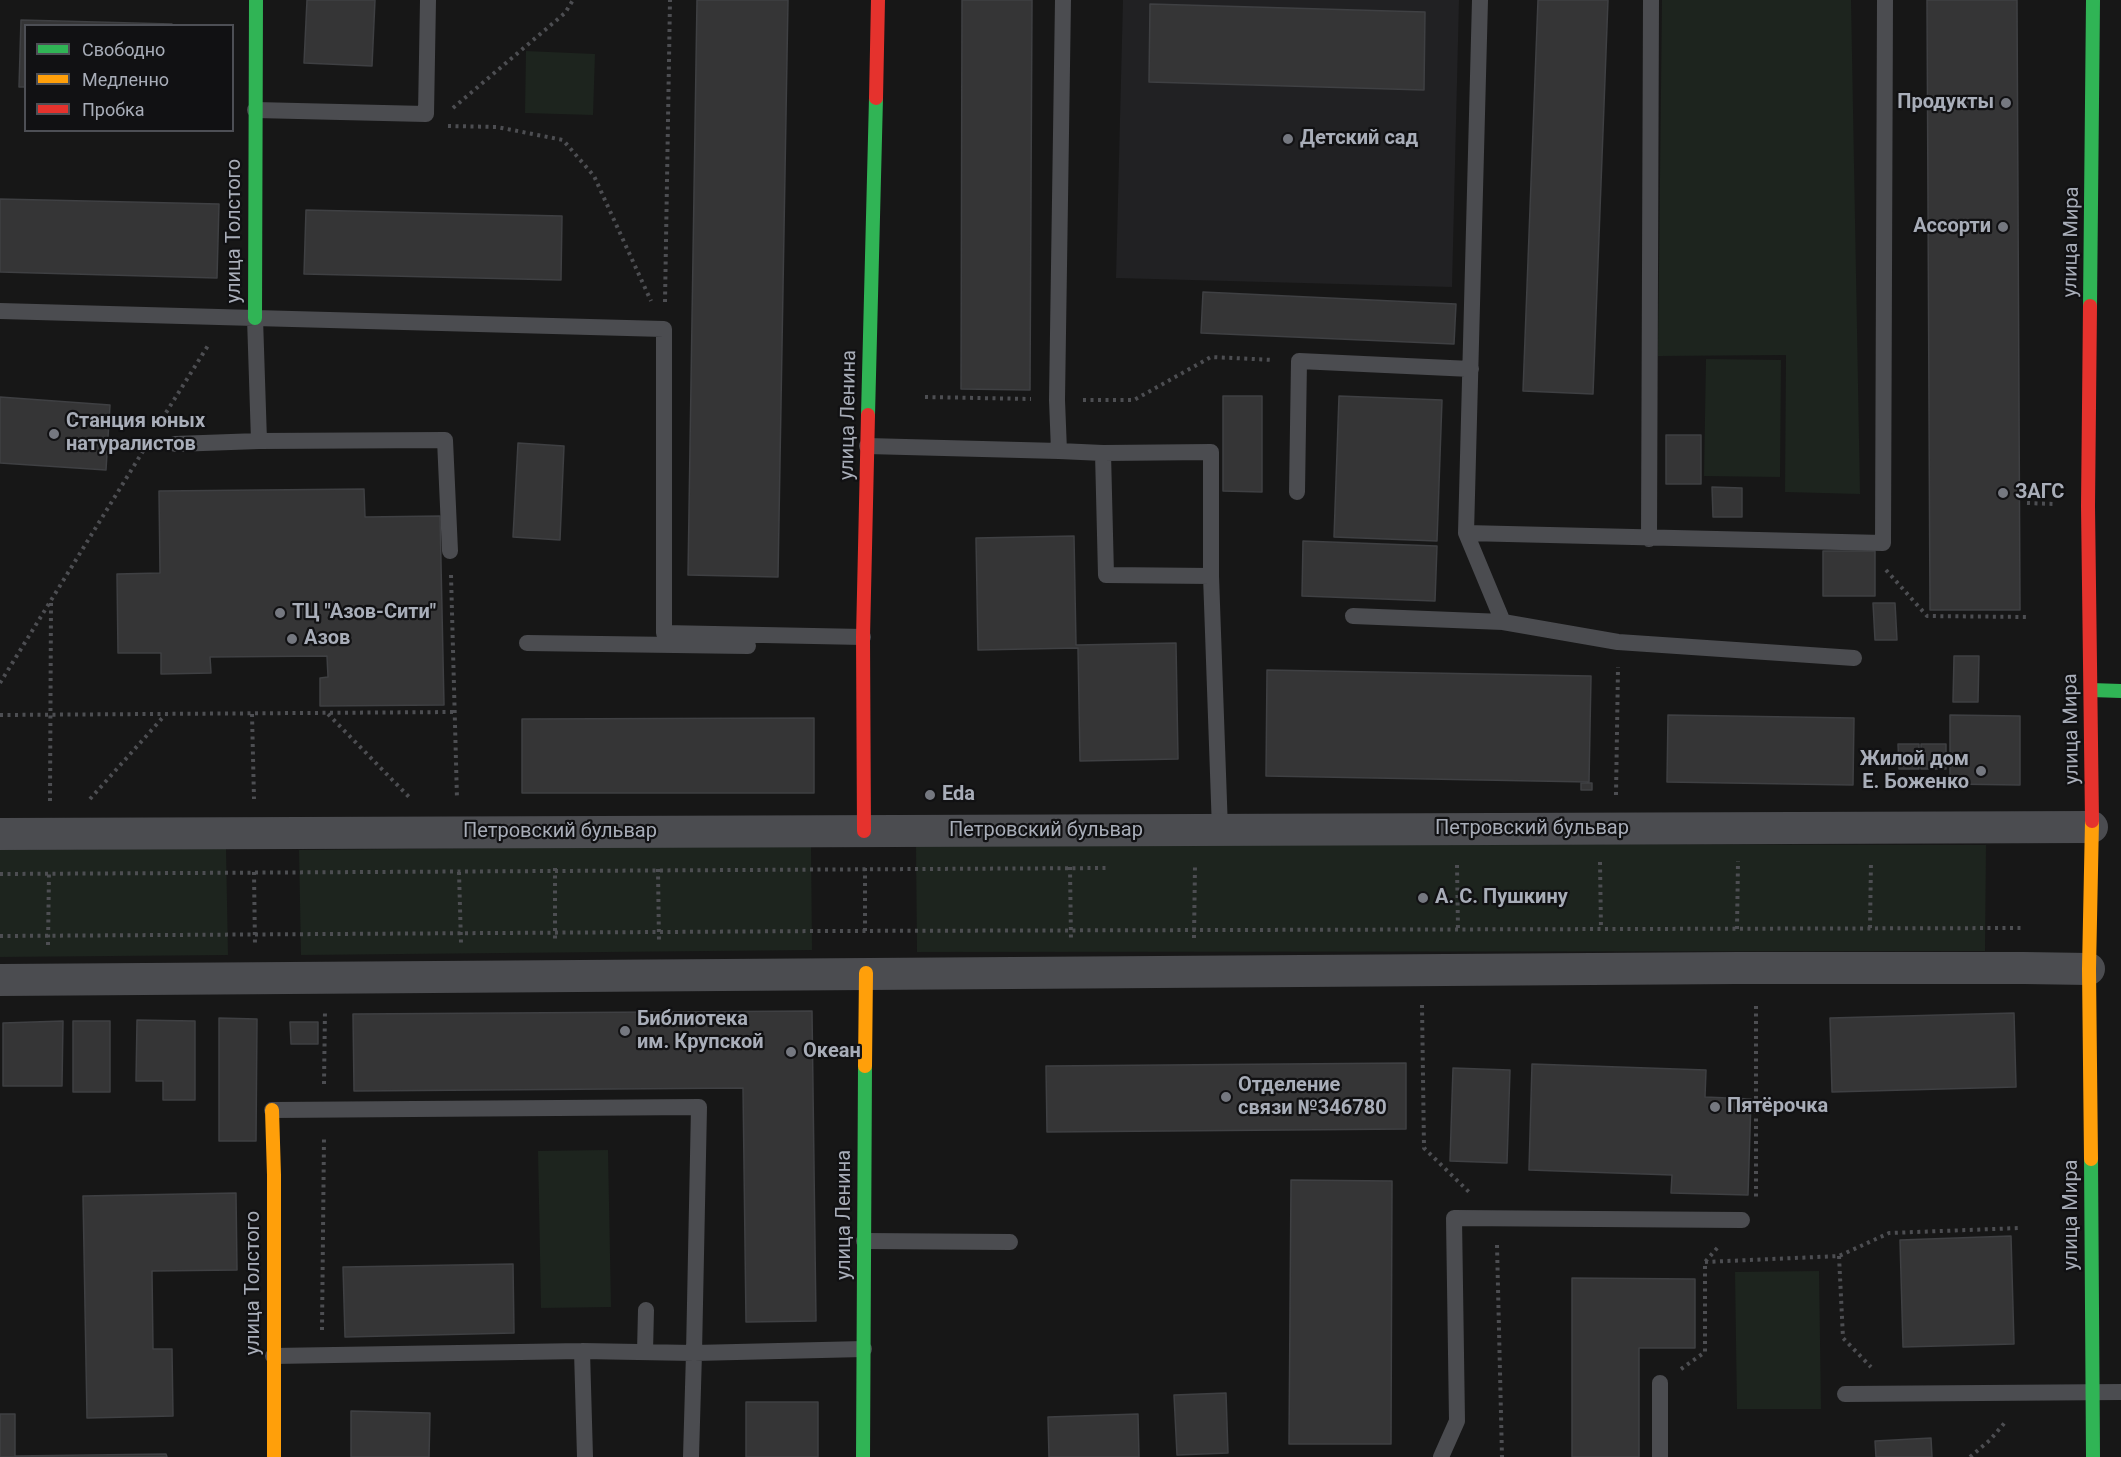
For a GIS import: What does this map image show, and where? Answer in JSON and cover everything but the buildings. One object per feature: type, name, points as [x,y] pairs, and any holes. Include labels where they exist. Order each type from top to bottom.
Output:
[{"type":"street","name":"улица Толстого","points":[[255,318],[256,0]]},
{"type":"street","name":"улица Ленина","points":[[864,831],[863,642],[878,0]]},
{"type":"street","name":"улица Мира","points":[[2093,0],[2088,506],[2092,827],[2089,969],[2093,1457]]},
{"type":"street","points":[[2091,690],[2121,691]]},
{"type":"street","name":"Петровский бульвар","points":[[0,834],[2092,827]]},
{"type":"street","points":[[0,980],[1736,968],[2089,969]]},
{"type":"street","name":"улица Ленина","points":[[863,1457],[866,973]]},
{"type":"street","name":"улица Толстого","points":[[272,1110],[274,1457]]},
{"type":"lane","points":[[255,110],[426,114],[428,0]]},
{"type":"lane","points":[[1059,451],[1063,0]]},
{"type":"lane","points":[[1480,0],[1466,533],[1503,622]]},
{"type":"lane","points":[[1649,538],[1651,0]]},
{"type":"lane","points":[[1466,533],[1883,543],[1884,0]]},
{"type":"lane","points":[[0,311],[664,329],[664,633],[863,642]]},
{"type":"lane","points":[[255,318],[259,441]]},
{"type":"lane","points":[[1297,492],[1299,362],[1471,369]]},
{"type":"lane","points":[[175,444],[445,440],[450,551]]},
{"type":"lane","points":[[867,446],[1103,453],[1210,452],[1208,830]]},
{"type":"lane","points":[[1103,453],[1106,575],[1211,576]]},
{"type":"lane","points":[[1353,616],[1503,622],[1618,642],[1854,658]]},
{"type":"lane","points":[[527,643],[863,642]]},
{"type":"lane","points":[[272,1110],[699,1107],[691,1457]]},
{"type":"lane","points":[[1441,1457],[1457,1420],[1454,1218],[1742,1220]]},
{"type":"lane","points":[[864,1241],[1010,1242]]},
{"type":"lane","points":[[645,1310],[645,1352]]},
{"type":"lane","points":[[273,1356],[582,1351],[694,1353],[864,1349]]},
{"type":"lane","points":[[582,1351],[585,1457]]},
{"type":"lane","points":[[1660,1383],[1660,1457]]},
{"type":"lane","points":[[1845,1394],[2121,1392]]},
{"type":"path","points":[[450,111],[565,13],[573,0]]},
{"type":"path","points":[[664,329],[670,0]]},
{"type":"path","points":[[443,126],[497,127],[563,140],[594,176],[664,329]]},
{"type":"path","points":[[157,429],[225,317]]},
{"type":"path","points":[[925,397],[1134,400],[1210,357],[1299,362]]},
{"type":"path","points":[[0,683],[150,439]]},
{"type":"path","points":[[1883,543],[1883,567],[1927,616],[2027,617]]},
{"type":"path","points":[[450,551],[462,976]]},
{"type":"path","points":[[48,979],[51,601]]},
{"type":"path","points":[[1601,970],[1601,929],[1618,642]]},
{"type":"path","points":[[0,715],[455,712]]},
{"type":"path","points":[[328,714],[418,806]]},
{"type":"path","points":[[88,802],[165,715]]},
{"type":"path","points":[[1869,968],[1870,827]]},
{"type":"path","points":[[1736,968],[1739,828]]},
{"type":"path","points":[[1194,972],[1194,930],[1208,830]]},
{"type":"path","points":[[864,831],[866,973]]},
{"type":"path","points":[[1070,831],[1072,973]]},
{"type":"path","points":[[554,832],[555,976]]},
{"type":"path","points":[[658,832],[660,975]]},
{"type":"path","points":[[1457,865],[1458,929]]},
{"type":"path","points":[[0,936],[2025,928]]},
{"type":"path","points":[[321,1355],[325,1006]]},
{"type":"path","points":[[1705,1262],[1839,1256],[1889,1233],[2020,1228]]},
{"type":"path","points":[[1839,1256],[1843,1338],[1895,1394]]},
{"type":"path","points":[[1970,1457],[1990,1440],[2011,1416]]},
{"type":"shaded area","name":"Детский сад","points":[[1123,0],[1459,0],[1452,287],[1116,278]]},
{"type":"shaded area","points":[[1662,0],[1851,0],[1860,494],[1785,492],[1786,355],[1658,356]]},
{"type":"shaded area","points":[[526,51],[595,54],[593,115],[525,113]]},
{"type":"shaded area","points":[[1706,359],[1781,360],[1780,477],[1704,476]]},
{"type":"shaded area","points":[[811,845],[812,950],[301,955],[299,850]]},
{"type":"shaded area","points":[[1986,845],[1985,951],[917,952],[916,846]]},
{"type":"shaded area","points":[[226,848],[228,955],[0,957],[0,850]]},
{"type":"shaded area","points":[[608,1150],[611,1307],[541,1308],[538,1151]]},
{"type":"shaded area","points":[[1819,1271],[1821,1409],[1737,1409],[1735,1272]]},
{"type":"traffic: fast","points":[[255,318],[256,0]]},
{"type":"traffic: fast","points":[[2090,306],[2093,0]]},
{"type":"traffic: fast","points":[[868,415],[876,98]]},
{"type":"traffic: fast","points":[[2091,690],[2121,691]]},
{"type":"traffic: fast","points":[[863,1457],[865,1066]]},
{"type":"traffic: fast","points":[[2091,1159],[2093,1457]]},
{"type":"traffic: slow","points":[[2091,1159],[2089,969],[2092,821]]},
{"type":"traffic: slow","points":[[865,1066],[866,973]]},
{"type":"traffic: slow","points":[[272,1110],[274,1457]]},
{"type":"traffic: jam","points":[[876,98],[878,0]]},
{"type":"traffic: jam","points":[[2090,306],[2088,506],[2092,821]]},
{"type":"traffic: jam","points":[[864,831],[863,637],[868,415]]},
{"type":"place","name":"Продукты","points":[[2006,103]]},
{"type":"place","name":"Детский сад","points":[[1288,139]]},
{"type":"place","name":"Ассорти","points":[[2003,227]]},
{"type":"place","name":"Станция юных натуралистов","points":[[54,434]]},
{"type":"place","name":"ЗАГС","points":[[2003,493]]},
{"type":"place","name":"ТЦ \"Азов-Сити\"","points":[[280,613]]},
{"type":"place","name":"Азов","points":[[292,639]]},
{"type":"place","name":"Жилой дом Е. Боженко","points":[[1981,771]]},
{"type":"place","name":"Eda","points":[[930,795]]},
{"type":"place","name":"А. С. Пушкину","points":[[1423,898]]},
{"type":"place","name":"Библиотека им. Крупской","points":[[625,1031]]},
{"type":"place","name":"Океан","points":[[791,1052]]},
{"type":"place","name":"Отделение связи №346780","points":[[1226,1097]]},
{"type":"place","name":"Пятёрочка","points":[[1715,1107]]}]
